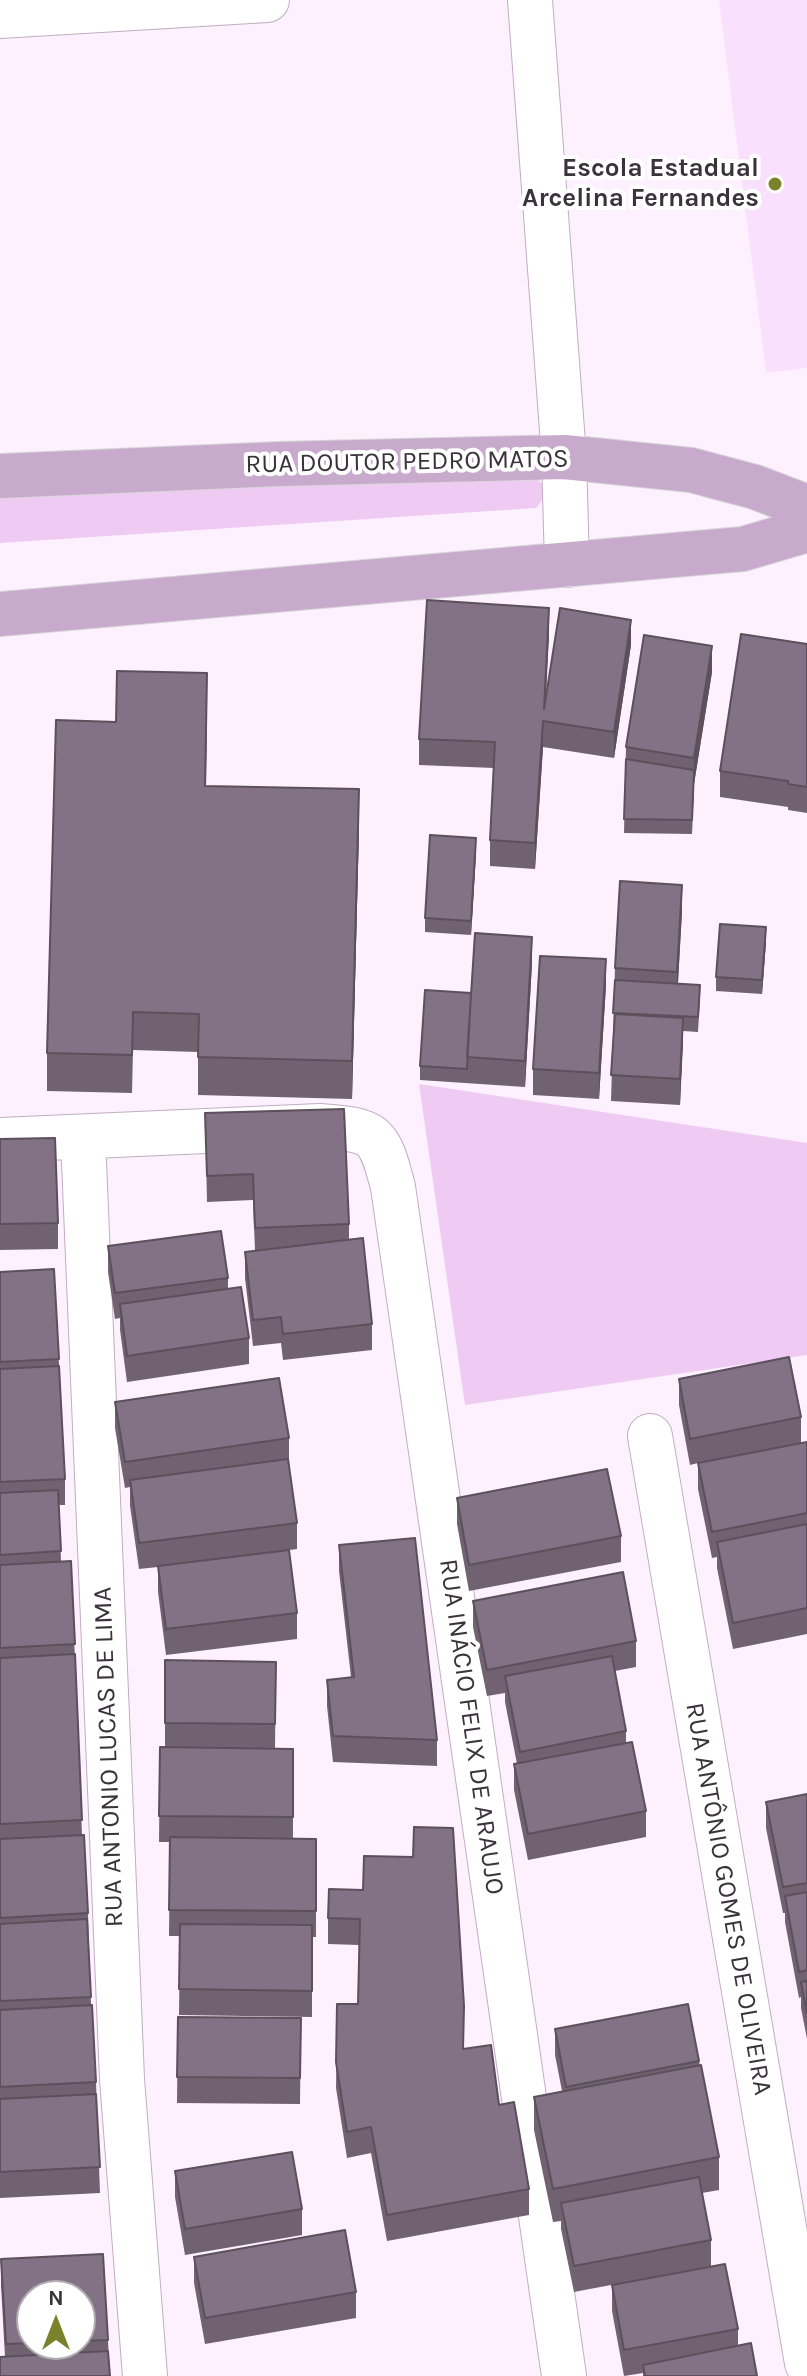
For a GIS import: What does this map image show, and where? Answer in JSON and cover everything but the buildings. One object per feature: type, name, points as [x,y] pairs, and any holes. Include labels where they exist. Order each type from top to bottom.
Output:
[{"type":"main road","name":"RUA DOUTOR PEDRO MATOS","points":[[0,476],[279,464],[564,457],[691,470],[755,487],[807,507]]},
{"type":"main road","points":[[0,614],[743,549],[807,530]]},
{"type":"street","points":[[0,16],[267,0]]},
{"type":"street","points":[[530,0],[564,457],[567,565]]},
{"type":"street","name":"RUA INÁCIO FELIX DE ARAUJO","points":[[83,1137],[320,1126],[365,1132],[374,1137],[384,1153],[393,1187],[564,2376]]},
{"type":"street","points":[[0,1140],[83,1137]]},
{"type":"street","name":"RUA ANTONIO LUCAS DE LIMA","points":[[83,1137],[122,2079],[145,2376]]},
{"type":"street","name":"RUA ANTÔNIO GOMES DE OLIVEIRA","points":[[650,1436],[807,2363]]},
{"type":"shaded area","name":"Escola Estadual Arcelina Fernandes","points":[[719,0],[807,0],[807,368],[766,373]]},
{"type":"shaded area","points":[[529,474],[550,490],[536,508],[0,543],[0,494]]},
{"type":"shaded area","points":[[419,1084],[807,1143],[807,1355],[465,1405]]},
{"type":"place","name":"Escola Estadual Arcelina Fernandes","points":[[775,184]]}]
